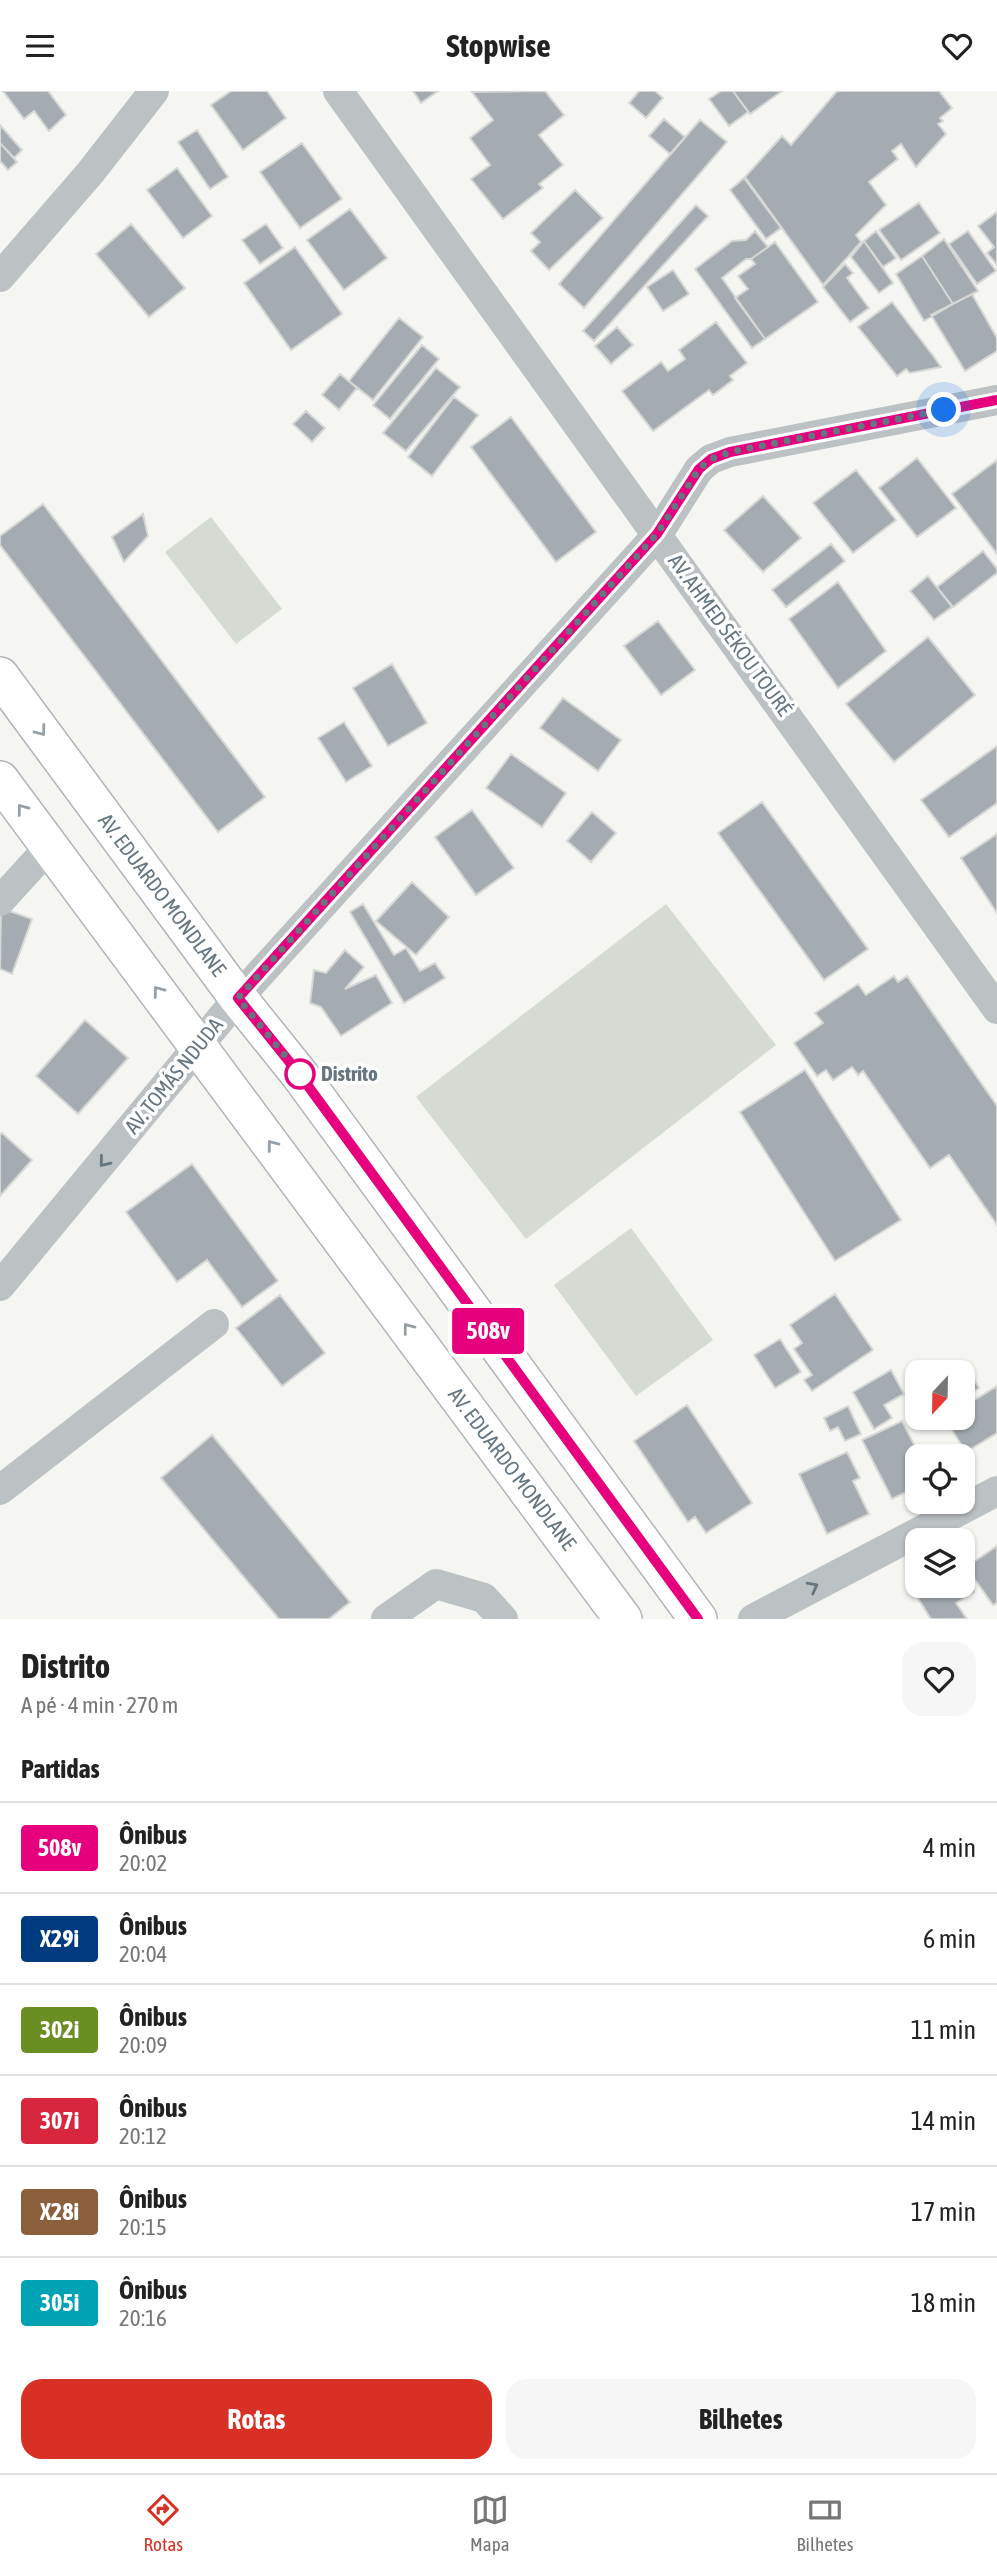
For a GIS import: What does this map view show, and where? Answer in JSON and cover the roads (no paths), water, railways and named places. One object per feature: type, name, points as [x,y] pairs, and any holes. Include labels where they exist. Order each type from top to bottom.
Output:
[{"type":"main road","name":"AV. EDUARDO MONDLANE","points":[[0,676],[238,998],[300,1075],[698,1619]]},
{"type":"main road","name":"AV. EDUARDO MONDLANE","points":[[0,780],[622,1618]]},
{"type":"street","points":[[0,277],[90,173],[153,91]]},
{"type":"street","name":"AV. AHMED SÉKOU TOURÉ","points":[[338,91],[997,1009]]},
{"type":"street","name":"AV. TOMÁS NDUDA","points":[[0,1286],[238,998],[657,534],[699,469],[711,459],[730,452],[997,400]]},
{"type":"street","points":[[0,901],[50,846]]},
{"type":"street","points":[[0,1490],[214,1324]]},
{"type":"street","points":[[753,1619],[997,1491]]},
{"type":"street","points":[[386,1619],[436,1584],[484,1598],[503,1619]]},
{"type":"place","name":"Distrito","points":[[300,1074]]}]
